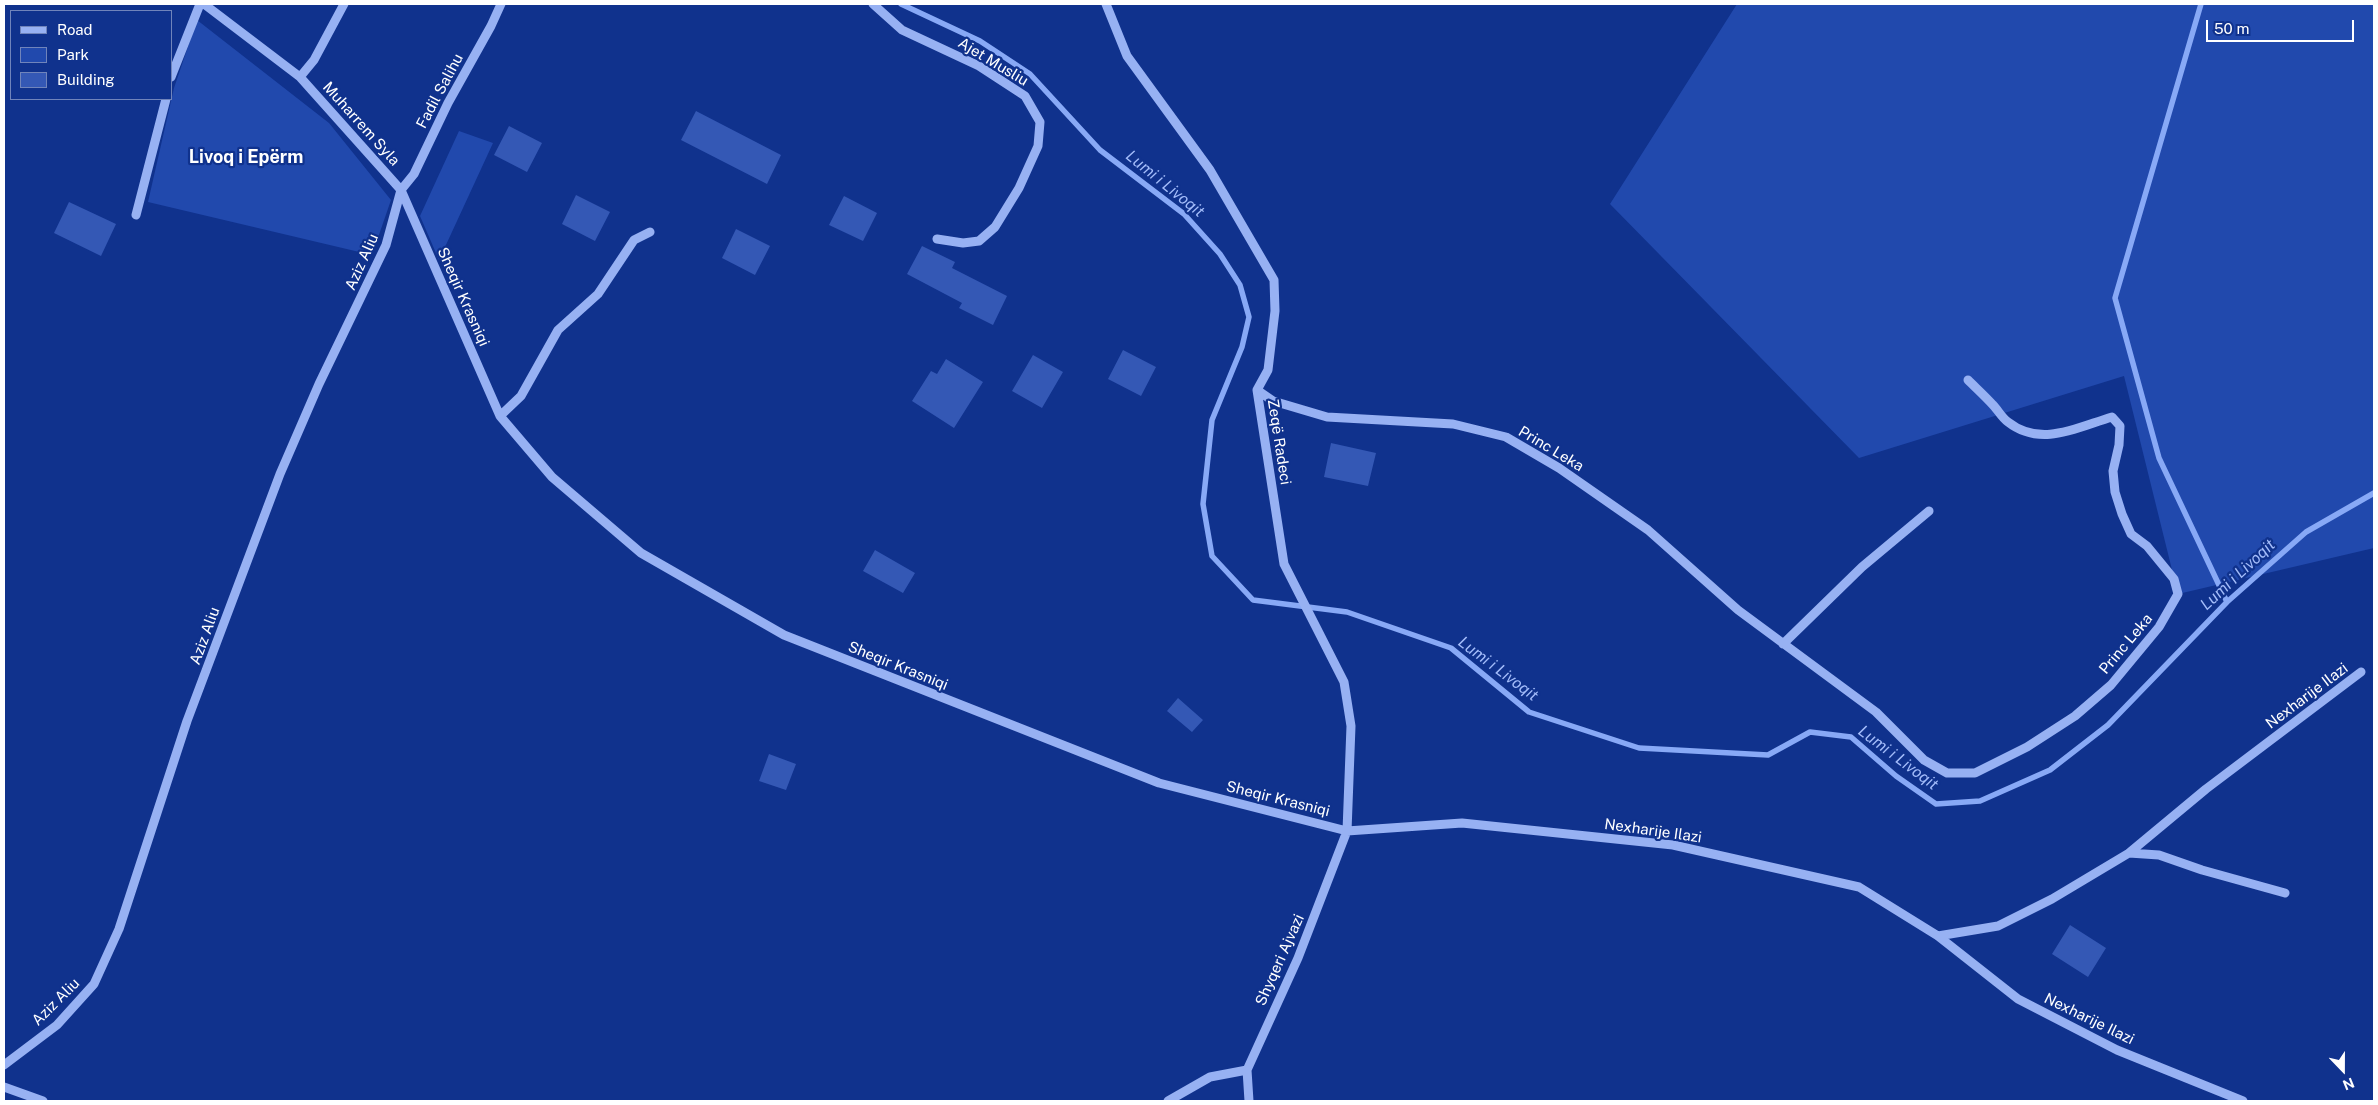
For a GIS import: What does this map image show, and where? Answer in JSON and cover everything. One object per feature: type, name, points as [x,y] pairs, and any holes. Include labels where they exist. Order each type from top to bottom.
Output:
[{"type":"street","points":[[172,74],[200,4]]},
{"type":"street","name":"Muharrem Syla","points":[[204,4],[300,77],[401,190]]},
{"type":"street","points":[[300,77],[314,60],[344,4]]},
{"type":"street","name":"Fadil Salihu","points":[[401,190],[414,174],[448,103],[491,26],[501,4]]},
{"type":"street","name":"Ajet Musliu","points":[[873,4],[902,30],[979,66],[1026,96],[1040,122],[1038,146],[1019,188],[995,227],[979,241],[962,243],[937,239]]},
{"type":"street","name":"Zeqë Radeci","points":[[1106,4],[1128,56],[1210,170],[1274,280],[1275,311],[1268,370],[1257,390],[1284,564],[1316,631],[1344,682],[1351,726],[1347,831]]},
{"type":"street","points":[[136,215],[166,100]]},
{"type":"street","name":"Sheqir Krasniqi","points":[[401,190],[500,416],[552,477],[641,553],[784,635],[1159,783],[1347,831]]},
{"type":"street","name":"Aziz Aliu","points":[[4,1065],[57,1025],[94,984],[119,930],[187,722],[280,474],[319,384],[386,245],[401,190]]},
{"type":"street","points":[[500,416],[521,396],[558,330],[598,294],[634,240],[650,232]]},
{"type":"street","name":"Princ Leka","points":[[1257,390],[1273,401],[1326,417],[1453,424],[1506,437],[1559,468],[1648,530],[1738,610],[1876,712],[1924,760],[1947,773],[1975,773],[2027,747],[2075,716],[2110,685],[2159,627],[2178,594],[2174,579],[2147,546],[2131,534],[2122,514],[2115,492],[2114,471],[2119,445],[2120,426],[2112,418],[2070,432],[2044,436],[2025,431],[2008,422],[1992,403],[1968,380]]},
{"type":"street","points":[[1783,644],[1862,567],[1929,511]]},
{"type":"street","name":"Nexharije Ilazi","points":[[1938,936],[1998,926],[2052,899],[2129,853],[2206,788],[2361,672]]},
{"type":"street","name":"Nexharije Ilazi","points":[[1347,831],[1462,823],[1673,845],[1859,887],[1938,936],[2018,999],[2117,1050],[2243,1101]]},
{"type":"street","name":"Shyqeri Ajvazi","points":[[1249,1101],[1247,1070],[1298,958],[1347,831]]},
{"type":"street","points":[[2129,853],[2159,856],[2285,893]]},
{"type":"street","points":[[1168,1101],[1210,1077],[1247,1070]]},
{"type":"street","points":[[4,1087],[42,1101]]},
{"type":"green space","points":[[1737,4],[2374,4],[2374,548],[2178,594],[2124,376],[1859,458],[1610,204]]},
{"type":"green space","points":[[197,20],[329,123],[391,200],[372,255],[148,202],[174,88]]},
{"type":"green space","points":[[459,131],[493,143],[439,260],[420,216]]},
{"type":"building","points":[[696,111],[781,155],[767,184],[681,140]]},
{"type":"building","points":[[509,126],[542,143],[527,172],[494,155]]},
{"type":"building","points":[[576,195],[610,212],[595,241],[562,224]]},
{"type":"building","points":[[844,196],[877,213],[863,241],[829,225]]},
{"type":"building","points":[[69,202],[116,224],[101,256],[54,233]]},
{"type":"building","points":[[736,229],[770,246],[755,275],[722,258]]},
{"type":"building","points":[[922,246],[955,262],[952,268],[1007,296],[993,325],[959,308],[962,303],[907,274]]},
{"type":"building","points":[[1123,350],[1156,367],[1141,396],[1108,379]]},
{"type":"building","points":[[1033,355],[1063,372],[1042,408],[1012,391]]},
{"type":"building","points":[[946,359],[983,382],[954,428],[912,401],[931,371],[937,374]]},
{"type":"building","points":[[1331,443],[1376,453],[1368,486],[1324,477]]},
{"type":"building","points":[[875,550],[915,573],[903,593],[863,571]]},
{"type":"building","points":[[1178,698],[1203,720],[1192,732],[1167,711]]},
{"type":"building","points":[[769,754],[796,764],[786,790],[759,781]]},
{"type":"building","points":[[2070,925],[2106,948],[2088,977],[2052,954]]},
{"type":"waterway","name":"Lumi i Livoqit","points":[[901,4],[980,41],[1030,74],[1100,150],[1184,214],[1220,254],[1240,285],[1249,317],[1242,347],[1212,420],[1203,504],[1212,556],[1253,600],[1347,612],[1451,648],[1529,712],[1639,748],[1768,755],[1810,732],[1851,737],[1896,776],[1936,804],[1980,801],[2050,770],[2108,725],[2227,602],[2306,532],[2374,493]]},
{"type":"waterway","points":[[2201,4],[2115,298],[2159,458],[2227,602]]},
{"type":"district","name":"Livoq i Epërm","points":[[246,157]]}]
